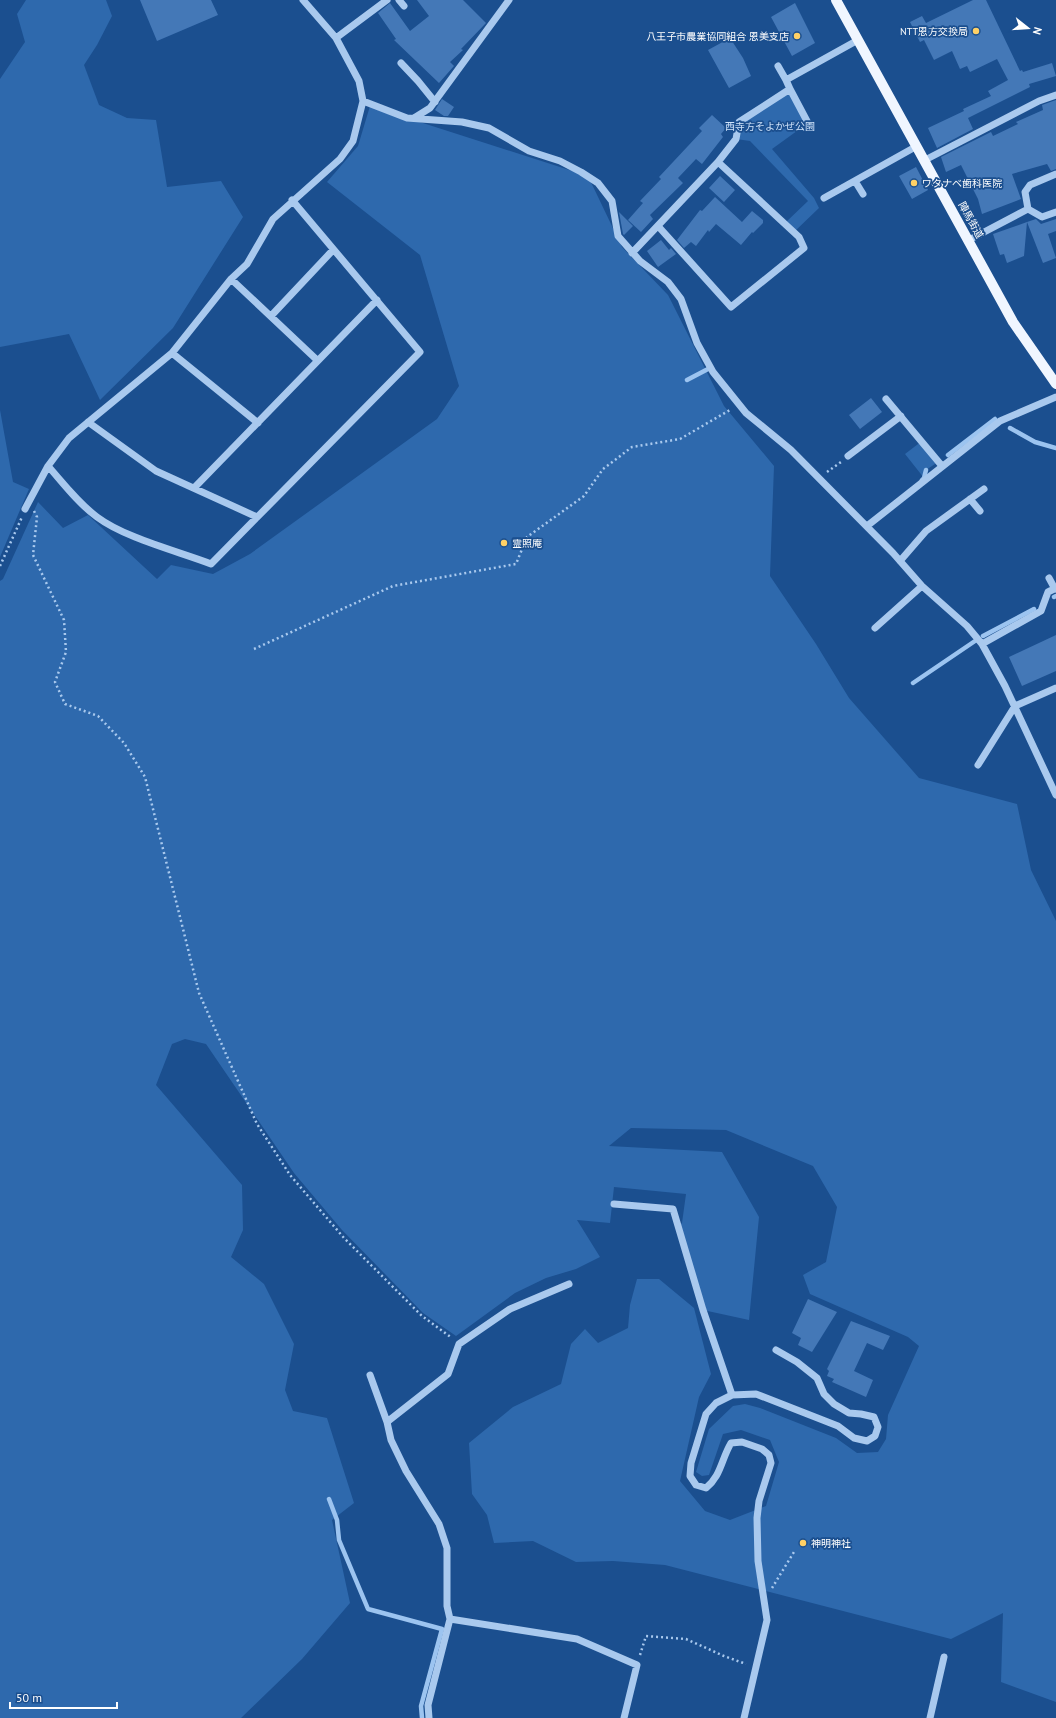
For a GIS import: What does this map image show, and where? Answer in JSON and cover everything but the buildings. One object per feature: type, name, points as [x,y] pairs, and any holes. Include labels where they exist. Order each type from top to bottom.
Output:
[{"type":"main road","name":"陣馬街道","points":[[836,0],[1013,322],[1056,384]]},
{"type":"street","points":[[25,509],[48,466],[69,438],[172,353],[231,279],[247,264],[273,219],[292,200],[340,159],[352,141],[363,101],[359,81],[336,38],[303,0]]},
{"type":"street","points":[[336,38],[387,0]]},
{"type":"street","points":[[413,119],[430,108],[435,102],[509,0]]},
{"type":"street","points":[[786,80],[858,40]]},
{"type":"street","points":[[401,63],[435,102]]},
{"type":"street","points":[[778,66],[808,123]]},
{"type":"street","points":[[632,253],[718,162],[736,139],[739,122],[790,89]]},
{"type":"street","points":[[925,160],[1039,100],[1056,95]]},
{"type":"street","points":[[363,101],[413,119],[462,122],[489,128],[528,151],[560,161],[581,172],[598,184],[612,201],[618,236],[640,261],[668,282],[681,299],[697,343],[713,372],[746,413],[792,450],[867,526],[922,586],[967,626],[982,644],[1006,686],[1056,795]]},
{"type":"street","points":[[824,198],[917,146]]},
{"type":"street","points":[[658,226],[731,307],[804,248],[799,237],[718,162]]},
{"type":"street","points":[[1028,209],[1025,192],[1030,185],[1056,174]]},
{"type":"street","points":[[854,181],[863,194]]},
{"type":"street","points":[[48,466],[80,503],[97,517],[118,530],[211,564],[420,352],[292,200]]},
{"type":"street","points":[[969,240],[1028,209]]},
{"type":"street","points":[[1028,209],[1042,217],[1056,212]]},
{"type":"street","points":[[271,316],[333,250]]},
{"type":"street","points":[[231,279],[317,360]]},
{"type":"street","points":[[194,487],[377,300]]},
{"type":"street","points":[[172,353],[258,423]]},
{"type":"street","points":[[867,526],[1000,422],[1056,397]]},
{"type":"street","points":[[886,399],[942,466]]},
{"type":"street","points":[[848,456],[900,416]]},
{"type":"street","points":[[88,422],[156,471],[257,517]]},
{"type":"street","points":[[900,561],[926,531],[984,488]]},
{"type":"street","points":[[970,499],[980,511]]},
{"type":"street","points":[[982,644],[1041,611],[1048,592],[1056,588],[1049,578]]},
{"type":"street","points":[[875,628],[922,586]]},
{"type":"street","points":[[978,765],[1014,706],[1056,688]]},
{"type":"street","points":[[614,1204],[673,1210],[703,1310],[732,1395]]},
{"type":"street","points":[[387,1422],[448,1374],[459,1344],[510,1309],[569,1284]]},
{"type":"street","points":[[744,1718],[767,1620],[758,1561],[757,1518],[759,1500],[771,1463],[769,1455],[762,1449],[742,1442],[730,1443],[724,1454],[716,1481],[706,1488],[696,1485],[690,1476],[691,1463],[706,1414],[716,1404],[732,1395],[756,1394],[838,1426],[854,1438],[867,1441],[875,1436],[878,1427],[874,1417],[848,1413],[834,1404],[824,1394],[817,1378],[797,1362],[776,1350]]},
{"type":"street","points":[[370,1375],[387,1422],[391,1440],[406,1471],[439,1524],[447,1548],[447,1606],[450,1619],[428,1705],[429,1718]]},
{"type":"street","points":[[450,1619],[577,1640],[637,1664],[624,1718]]},
{"type":"street","points":[[930,1718],[944,1657]]},
{"type":"path","points":[[254,649],[393,586],[516,564],[528,537],[584,496],[603,469],[632,447],[680,439],[739,404]]},
{"type":"path","points":[[823,475],[848,456]]},
{"type":"path","points":[[30,502],[37,517],[34,555],[64,620],[66,652],[55,682],[65,704],[98,716],[124,742],[145,777],[199,993],[257,1124],[290,1175],[344,1238],[422,1316],[459,1344]]},
{"type":"path","points":[[0,566],[25,509]]},
{"type":"path","points":[[772,1589],[794,1552]]},
{"type":"path","points":[[637,1664],[646,1636],[686,1639],[724,1656],[756,1667]]},
{"type":"green space","points":[[26,0],[106,0],[112,16],[97,45],[84,65],[99,105],[127,118],[156,120],[167,187],[221,181],[243,217],[173,328],[100,400],[69,334],[0,347],[0,79],[25,42],[17,14]]},
{"type":"green space","name":"西寺方そよかぜ公園","points":[[790,89],[808,123],[772,149],[814,198],[819,208],[794,232],[785,223],[808,201],[750,141],[736,139],[739,122]]},
{"type":"green space","points":[[370,106],[588,176],[622,247],[668,295],[724,406],[774,466],[770,576],[816,644],[849,698],[919,778],[1017,804],[1031,870],[1056,921],[1056,1702],[1001,1682],[1003,1613],[951,1639],[665,1565],[613,1561],[576,1562],[533,1541],[494,1543],[487,1515],[472,1494],[469,1443],[513,1407],[561,1384],[571,1344],[585,1329],[598,1343],[628,1328],[630,1305],[637,1279],[659,1279],[694,1308],[711,1374],[699,1397],[680,1481],[705,1511],[730,1520],[766,1506],[779,1462],[770,1440],[741,1430],[723,1434],[709,1475],[702,1476],[696,1472],[709,1429],[733,1406],[745,1404],[760,1408],[836,1438],[857,1453],[878,1452],[886,1439],[888,1415],[919,1346],[908,1337],[810,1294],[803,1275],[826,1262],[837,1207],[813,1166],[726,1130],[631,1128],[609,1146],[722,1152],[759,1217],[749,1320],[703,1310],[678,1226],[682,1223],[686,1194],[614,1187],[610,1223],[577,1220],[600,1257],[576,1269],[546,1278],[515,1293],[456,1336],[423,1313],[342,1230],[294,1173],[206,1044],[185,1039],[172,1044],[156,1085],[242,1185],[243,1230],[231,1257],[264,1284],[294,1344],[285,1390],[293,1411],[327,1418],[354,1503],[332,1520],[350,1603],[302,1659],[241,1718],[0,1718],[0,581],[3,579],[38,502],[63,528],[88,515],[157,579],[171,565],[213,574],[250,554],[437,419],[459,386],[420,255],[327,182],[358,146]]},
{"type":"green space","points":[[0,410],[13,482],[29,489],[0,557]]},
{"type":"green space","points":[[922,441],[938,462],[926,470],[924,478],[905,454]]},
{"type":"waterway","points":[[687,380],[708,369]]},
{"type":"waterway","points":[[948,455],[995,419]]},
{"type":"waterway","points":[[1010,428],[1035,442],[1056,448]]},
{"type":"waterway","points":[[922,480],[926,470]]},
{"type":"waterway","points":[[983,636],[1034,609]]},
{"type":"waterway","points":[[913,683],[975,641]]},
{"type":"waterway","points":[[329,1499],[337,1520],[339,1540],[368,1609],[442,1629],[421,1706],[422,1718]]},
{"type":"place","name":"NTT恩方交換局","points":[[976,31]]},
{"type":"place","name":"八王子市農業協同組合 恩美支店","points":[[797,36]]},
{"type":"place","name":"ワタナベ歯科医院","points":[[914,183]]},
{"type":"place","name":"霊照庵","points":[[504,543]]},
{"type":"place","name":"神明神社","points":[[803,1543]]}]
